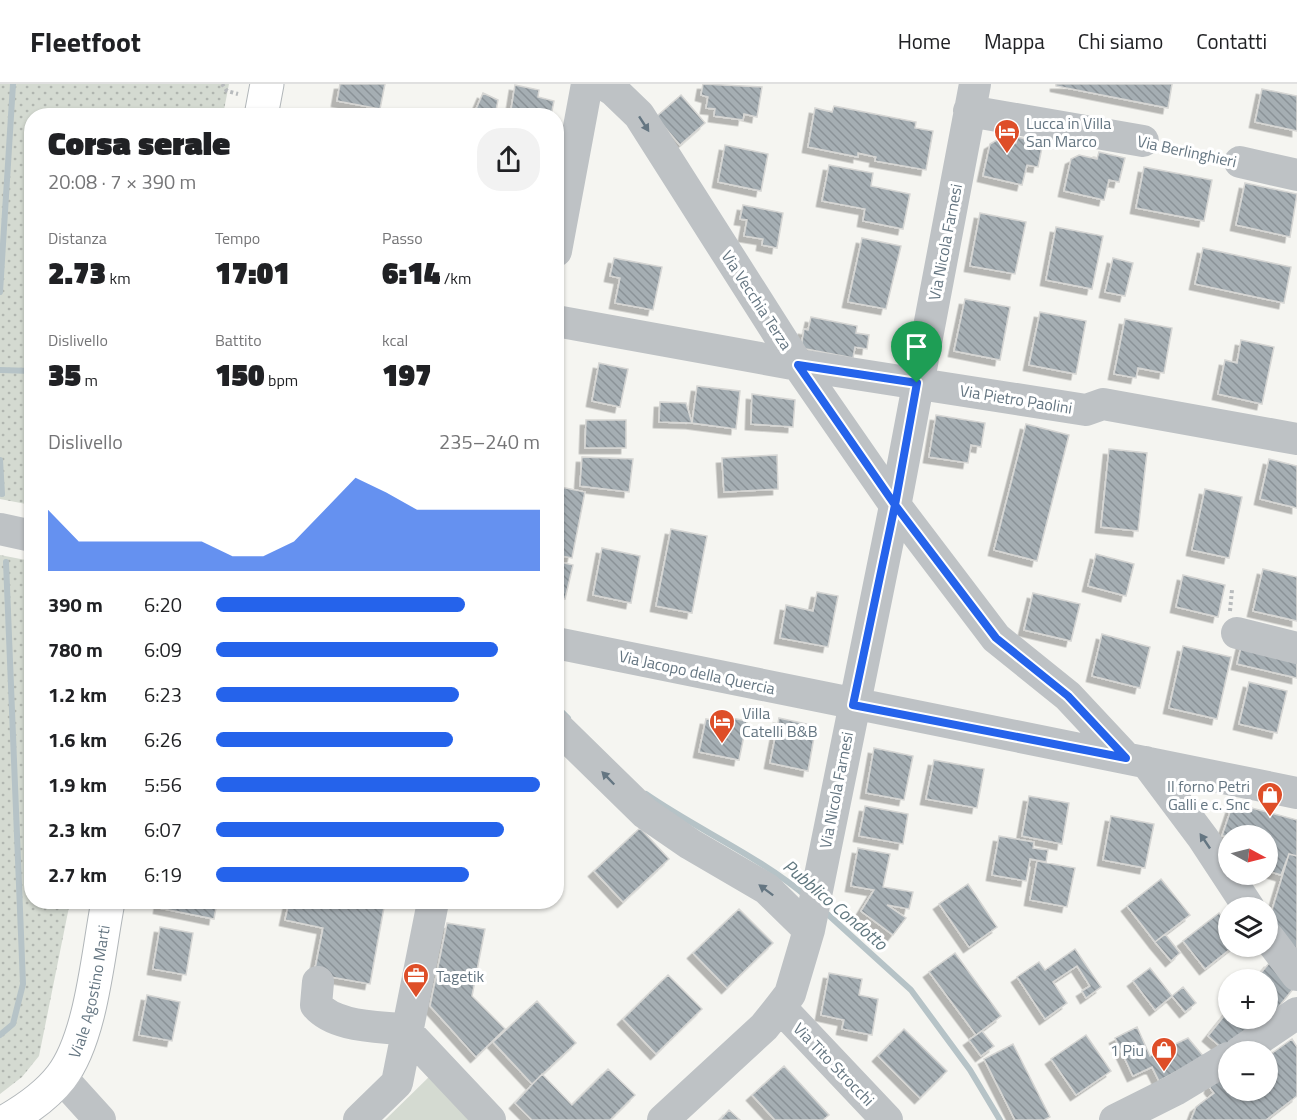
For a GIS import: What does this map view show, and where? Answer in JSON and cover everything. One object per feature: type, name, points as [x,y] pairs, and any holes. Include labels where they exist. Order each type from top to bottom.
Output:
[{"type":"main road","points":[[262,108],[267,84]]},
{"type":"main road","name":"Viale Agostino Marti","points":[[8,1120],[36,1102],[61,1077],[79,1044],[107,909]]},
{"type":"street","points":[[564,208],[587,84]]},
{"type":"street","name":"Via Vecchia Terza","points":[[603,84],[613,90],[639,115],[798,365],[895,505],[996,638],[1068,696],[1136,760],[1197,829],[1242,897]]},
{"type":"street","name":"Via Berlinghieri","points":[[972,98],[1143,141]]},
{"type":"street","name":"Via Nicola Farnesi","points":[[663,1120],[764,1027],[790,994],[810,925],[895,505],[972,98]]},
{"type":"street","name":"Via Berlinghieri","points":[[1240,162],[1297,175]]},
{"type":"street","name":"Via Pietro Paolini","points":[[564,322],[798,365],[1086,410],[1103,404],[1297,439]]},
{"type":"street","points":[[0,529],[24,534]]},
{"type":"street","points":[[1237,633],[1297,648]]},
{"type":"street","name":"Via Jacopo della Quercia","points":[[564,645],[853,705],[1297,793]]},
{"type":"street","points":[[564,734],[645,813],[767,889],[810,925]]},
{"type":"street","points":[[359,1120],[397,1083],[432,909]]},
{"type":"street","points":[[1278,951],[1297,975]]},
{"type":"street","points":[[318,982],[316,1005],[324,1015],[408,1031],[490,1120]]},
{"type":"street","name":"Via Tito Strocchi","points":[[780,1007],[887,1120]]},
{"type":"street","points":[[1256,1041],[1297,1012]]},
{"type":"street","points":[[1115,1120],[1175,1090],[1218,1064]]},
{"type":"street","points":[[61,1077],[100,1120]]},
{"type":"path","name":"Via Berlinghieri","points":[[1143,141],[1240,162]]},
{"type":"shaded area","points":[[0,84],[229,84],[224,108],[24,108],[24,504],[0,499]]},
{"type":"shaded area","points":[[0,555],[24,560],[24,909],[69,909],[39,1056],[22,1077],[0,1094]]},
{"type":"shaded area","points":[[433,1073],[479,1120],[385,1120]]},
{"type":"building","points":[[340,84],[385,84],[380,108],[337,101]]},
{"type":"building","points":[[703,84],[762,87],[757,117],[744,114],[743,120],[714,116],[715,109],[706,108],[708,97],[701,95]]},
{"type":"building","points":[[1056,84],[1172,84],[1168,108],[1056,86]]},
{"type":"building","points":[[515,85],[539,90],[538,97],[554,101],[553,108],[511,108]]},
{"type":"building","points":[[1262,89],[1297,96],[1297,131],[1255,122]]},
{"type":"building","points":[[483,93],[498,100],[496,108],[476,108]]},
{"type":"building","points":[[681,95],[705,123],[680,145],[656,117]]},
{"type":"building","points":[[834,106],[916,122],[915,128],[933,131],[926,170],[875,161],[876,157],[858,153],[858,157],[808,147],[815,108],[832,112]]},
{"type":"building","points":[[1017,137],[1043,143],[1038,167],[1027,165],[1022,185],[983,176],[990,144],[997,140],[1016,143]]},
{"type":"building","points":[[725,145],[768,154],[761,191],[718,182]]},
{"type":"building","points":[[1099,152],[1125,158],[1119,182],[1109,180],[1104,200],[1064,191],[1071,159],[1079,155],[1097,159]]},
{"type":"building","points":[[829,165],[873,173],[871,186],[910,194],[903,229],[863,221],[865,209],[822,201]]},
{"type":"building","points":[[1144,167],[1212,180],[1204,221],[1136,208]]},
{"type":"building","points":[[1245,183],[1297,194],[1290,237],[1236,225]]},
{"type":"building","points":[[743,205],[783,213],[777,248],[762,245],[763,239],[744,236],[747,220],[740,219]]},
{"type":"building","points":[[980,213],[1026,222],[1015,274],[970,266]]},
{"type":"building","points":[[1056,227],[1103,236],[1092,289],[1046,280]]},
{"type":"building","points":[[862,238],[901,246],[886,309],[848,302]]},
{"type":"building","points":[[1203,248],[1291,267],[1284,303],[1195,284]]},
{"type":"building","points":[[614,258],[662,267],[653,310],[615,303],[620,278],[610,276]]},
{"type":"building","points":[[1113,258],[1133,263],[1125,296],[1105,292]]},
{"type":"building","points":[[965,299],[1010,307],[1000,360],[954,351]]},
{"type":"building","points":[[1040,312],[1086,321],[1076,374],[1029,365]]},
{"type":"building","points":[[811,317],[857,326],[856,333],[869,335],[867,349],[855,347],[853,358],[801,348],[804,329],[808,330]]},
{"type":"building","points":[[1125,319],[1172,328],[1164,373],[1138,368],[1136,378],[1114,374]]},
{"type":"building","points":[[1241,340],[1274,347],[1262,404],[1218,394],[1225,360],[1237,363]]},
{"type":"building","points":[[599,363],[628,369],[620,407],[592,401]]},
{"type":"building","points":[[697,386],[740,391],[736,429],[692,423]]},
{"type":"building","points":[[752,394],[795,400],[793,427],[751,424]]},
{"type":"building","points":[[660,402],[686,403],[692,423],[659,422]]},
{"type":"building","points":[[936,415],[985,423],[981,447],[971,445],[968,463],[929,457]]},
{"type":"building","points":[[586,420],[626,420],[626,448],[585,448]]},
{"type":"building","points":[[1026,424],[1069,435],[1037,561],[994,550]]},
{"type":"building","points":[[1109,449],[1147,453],[1138,531],[1101,527]]},
{"type":"building","points":[[777,455],[778,489],[724,492],[722,458]]},
{"type":"building","points":[[582,457],[633,459],[629,492],[580,486]]},
{"type":"building","points":[[1269,459],[1297,466],[1297,508],[1260,499]]},
{"type":"building","points":[[564,488],[585,492],[572,558],[564,556]]},
{"type":"building","points":[[1205,489],[1242,497],[1229,558],[1192,550]]},
{"type":"building","points":[[671,529],[707,536],[692,613],[656,606]]},
{"type":"building","points":[[602,548],[640,556],[631,603],[593,595]]},
{"type":"building","points":[[1096,554],[1134,564],[1126,596],[1088,586]]},
{"type":"building","points":[[564,563],[573,565],[564,599]]},
{"type":"building","points":[[1263,569],[1297,577],[1297,621],[1253,611]]},
{"type":"building","points":[[1183,575],[1225,585],[1218,617],[1176,607]]},
{"type":"building","points":[[817,592],[838,596],[828,647],[780,638],[786,605],[813,611]]},
{"type":"building","points":[[1033,593],[1080,604],[1071,641],[1024,630]]},
{"type":"building","points":[[1102,634],[1150,647],[1140,688],[1092,676]]},
{"type":"building","points":[[1242,643],[1297,655],[1297,678],[1237,664]]},
{"type":"building","points":[[1183,646],[1231,657],[1217,719],[1169,708]]},
{"type":"building","points":[[1249,682],[1287,691],[1277,733],[1239,724]]},
{"type":"building","points":[[727,717],[747,721],[739,760],[699,752],[706,719],[726,723]]},
{"type":"building","points":[[779,718],[816,726],[808,771],[770,763]]},
{"type":"building","points":[[874,748],[913,756],[904,800],[866,793]]},
{"type":"building","points":[[934,760],[984,769],[977,808],[926,799]]},
{"type":"building","points":[[1029,796],[1069,803],[1062,844],[1022,836]]},
{"type":"building","points":[[1233,803],[1297,820],[1297,856],[1289,854],[1281,875],[1278,874],[1278,825],[1226,825]]},
{"type":"building","points":[[865,806],[908,814],[903,844],[859,836]]},
{"type":"building","points":[[1111,816],[1154,824],[1145,868],[1103,860]]},
{"type":"building","points":[[640,828],[669,859],[623,902],[594,871]]},
{"type":"building","points":[[999,836],[1034,842],[1033,848],[1048,850],[1046,862],[1030,859],[1026,881],[992,875]]},
{"type":"building","points":[[858,848],[890,854],[883,887],[913,892],[909,909],[887,905],[906,918],[893,935],[861,911],[874,890],[851,886]]},
{"type":"building","points":[[1289,854],[1297,856],[1297,951],[1278,933],[1278,897],[1276,897]]},
{"type":"building","points":[[1037,861],[1075,868],[1067,907],[1030,900]]},
{"type":"building","points":[[1161,879],[1190,915],[1155,942],[1127,906]]},
{"type":"building","points":[[968,884],[997,927],[969,947],[939,904]]},
{"type":"building","points":[[164,909],[216,909],[214,919]]},
{"type":"building","points":[[287,909],[384,909],[370,984],[314,974],[323,928],[285,920]]},
{"type":"building","points":[[739,909],[773,943],[727,988],[693,953]]},
{"type":"building","points":[[1218,914],[1218,957],[1220,957],[1205,969],[1183,941]]},
{"type":"building","points":[[447,923],[485,929],[472,996],[505,1029],[476,1057],[430,1006]]},
{"type":"building","points":[[160,927],[193,933],[186,975],[153,969]]},
{"type":"building","points":[[1165,934],[1180,953],[1171,961],[1155,942]]},
{"type":"building","points":[[1075,949],[1101,987],[1086,998],[1082,991],[1090,986],[1077,966],[1053,982],[1067,1003],[1045,1019],[1017,977],[1039,962],[1045,970]]},
{"type":"building","points":[[955,953],[1001,1016],[976,1035],[929,972]]},
{"type":"building","points":[[1270,962],[1297,984],[1278,1008],[1278,969],[1264,969]]},
{"type":"building","points":[[1150,968],[1172,996],[1155,1010],[1133,981]]},
{"type":"building","points":[[829,973],[862,979],[859,995],[878,999],[872,1035],[842,1029],[844,1020],[821,1015]]},
{"type":"building","points":[[668,975],[702,1009],[656,1054],[623,1019]]},
{"type":"building","points":[[1183,987],[1196,1003],[1185,1012],[1172,996]]},
{"type":"building","points":[[147,995],[180,1002],[172,1041],[139,1035]]},
{"type":"building","points":[[537,1001],[576,1043],[532,1084],[493,1042]]},
{"type":"building","points":[[1218,1024],[1218,1029],[1258,1029],[1249,1038],[1242,1041],[1218,1041],[1218,1045],[1208,1036]]},
{"type":"building","points":[[1137,1027],[1150,1056],[1188,1038],[1204,1057],[1159,1081],[1152,1067],[1133,1076],[1115,1038]]},
{"type":"building","points":[[904,1029],[947,1071],[920,1098],[878,1056]]},
{"type":"building","points":[[982,1031],[994,1046],[981,1056],[969,1040]]},
{"type":"building","points":[[1086,1035],[1111,1071],[1076,1095],[1051,1059]]},
{"type":"building","points":[[1292,1039],[1297,1047],[1297,1096],[1266,1120],[1191,1120],[1196,1107],[1214,1093],[1210,1088],[1212,1076],[1218,1074],[1218,1101],[1278,1101],[1278,1049]]},
{"type":"building","points":[[1013,1044],[1050,1117],[1044,1120],[1015,1120],[984,1059]]},
{"type":"building","points":[[784,1066],[829,1115],[823,1120],[775,1120],[752,1095]]},
{"type":"building","points":[[608,1069],[635,1095],[610,1120],[532,1120],[515,1103],[542,1074],[572,1105]]},
{"type":"building","points":[[729,1110],[740,1120],[720,1120]]},
{"type":"waterway","points":[[0,292],[13,84]]},
{"type":"waterway","name":"Pubblico Condotto","points":[[0,370],[24,371]]},
{"type":"waterway","points":[[0,460],[2,494]]},
{"type":"waterway","points":[[0,1035],[13,1024],[23,984],[6,562]]},
{"type":"waterway","name":"Pubblico Condotto","points":[[564,714],[568,718]]},
{"type":"waterway","name":"Pubblico Condotto","points":[[646,794],[749,856],[807,897]]},
{"type":"waterway","name":"Pubblico Condotto","points":[[824,911],[911,990],[970,1070],[1000,1120]]},
{"type":"place","name":"Lucca in Villa San Marco","points":[[1007,155]]},
{"type":"place","name":"Villa Catelli B&B","points":[[722,745]]},
{"type":"place","name":"Il forno Petri Galli e c. Snc","points":[[1270,818]]},
{"type":"place","name":"Tagetik","points":[[416,999]]},
{"type":"place","name":"1 Piu","points":[[1164,1073]]},
{"type":"route","points":[[917,383],[798,365],[895,505],[853,705],[1126,758],[1068,696],[996,638],[895,505],[917,383]]}]
